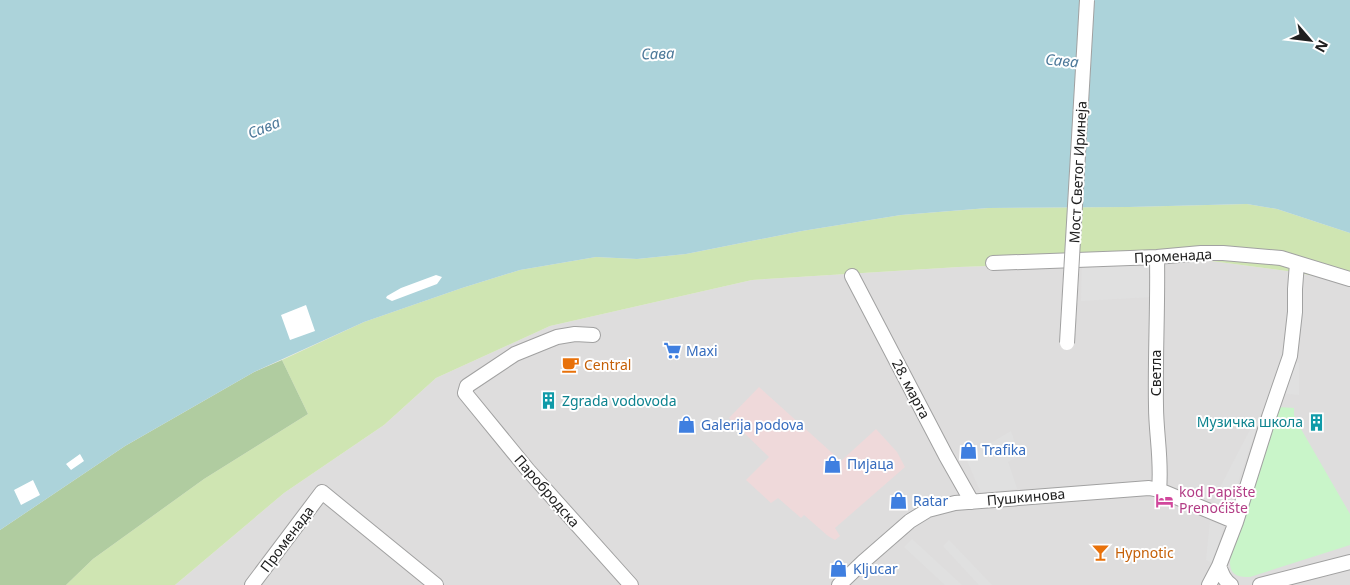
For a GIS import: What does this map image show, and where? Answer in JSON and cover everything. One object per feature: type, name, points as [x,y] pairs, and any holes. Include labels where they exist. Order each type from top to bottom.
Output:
[{"type":"street","name":"Мост Светог Иринеја","points":[[1067,343],[1087,0]]},
{"type":"street","name":"Променада","points":[[993,264],[1157,257],[1201,252],[1281,258],[1350,279]]},
{"type":"street","name":"Светла","points":[[1157,257],[1155,373],[1160,470],[1159,490]]},
{"type":"street","points":[[1209,585],[1219,566],[1236,522],[1290,356],[1295,312],[1297,263]]},
{"type":"street","name":"28. марта","points":[[852,276],[972,502]]},
{"type":"street","name":"Паробродска","points":[[593,335],[557,337],[515,354],[467,386],[465,390],[466,395],[528,470],[631,585]]},
{"type":"street","name":"Пушкинова","points":[[839,585],[910,521],[928,510],[943,505],[1149,488],[1159,490],[1236,522]]},
{"type":"street","name":"Променада","points":[[252,585],[322,492],[436,585]]},
{"type":"street","points":[[1260,585],[1350,562]]},
{"type":"street","points":[[1219,566],[1225,581],[1231,585]]},
{"type":"shaded area","points":[[1196,259],[1326,278],[1350,287],[1350,585],[175,585],[284,493],[384,425],[436,378],[550,326],[752,280],[959,267]]},
{"type":"shaded area","points":[[1153,260],[1153,297],[1081,301],[1082,262]]},
{"type":"shaded area","points":[[1293,362],[1299,363],[1299,395],[1279,393]]},
{"type":"shaded area","name":"Пијаца","points":[[759,387],[841,461],[876,429],[897,452],[905,467],[835,528],[840,536],[835,540],[804,515],[801,518],[778,498],[771,503],[746,480],[769,457],[729,418]]},
{"type":"shaded area","points":[[1254,422],[1258,424],[1229,508],[1213,501]]},
{"type":"shaded area","points":[[1011,431],[1019,456],[1008,462],[1017,489],[981,493],[966,458]]},
{"type":"shaded area","points":[[1210,521],[1224,525],[1213,563],[1206,560]]},
{"type":"shaded area","points":[[912,539],[962,585],[945,585],[904,547]]},
{"type":"shaded area","points":[[949,540],[992,585],[979,585],[943,546]]},
{"type":"green space","points":[[1247,204],[1277,209],[1350,233],[1350,287],[1326,278],[1196,259],[959,267],[752,280],[550,326],[436,378],[384,425],[284,493],[175,585],[66,585],[93,559],[204,479],[308,414],[282,360],[364,322],[462,288],[520,270],[596,257],[637,259],[686,254],[802,231],[901,215],[988,208]]},
{"type":"green space","points":[[282,360],[308,414],[204,479],[93,559],[66,585],[0,585],[0,530],[125,446],[254,372]]},
{"type":"green space","points":[[1279,407],[1294,408],[1294,415],[1301,429],[1350,514],[1350,545],[1250,577],[1242,577],[1236,575],[1231,568],[1233,545]]},
{"type":"water","name":"Сава","points":[[0,0],[1350,0],[1350,233],[1277,209],[1247,204],[988,208],[901,215],[802,231],[686,254],[637,259],[596,257],[520,270],[364,322],[254,372],[125,446],[0,530]]},
{"type":"pier","points":[[436,275],[442,277],[437,284],[392,301],[386,298],[401,288]]},
{"type":"pier","points":[[306,305],[315,331],[290,340],[281,315]]},
{"type":"pier","points":[[80,454],[84,461],[71,470],[66,464]]},
{"type":"pier","points":[[33,480],[40,495],[21,505],[14,490]]},
{"type":"place","name":"Maxi","points":[[672,351]]},
{"type":"place","name":"Central","points":[[570,365]]},
{"type":"place","name":"Zgrada vodovoda","points":[[548,401]]},
{"type":"place","name":"Музичка школа","points":[[1317,422]]},
{"type":"place","name":"Galerija podova","points":[[687,425]]},
{"type":"place","name":"Trafika","points":[[968,450]]},
{"type":"place","name":"Пијаца","points":[[833,464]]},
{"type":"place","name":"kod Papište Prenoćište","points":[[1165,500]]},
{"type":"place","name":"Ratar","points":[[899,501]]},
{"type":"place","name":"Hypnotic","points":[[1101,553]]},
{"type":"place","name":"Kljucar","points":[[839,569]]}]
